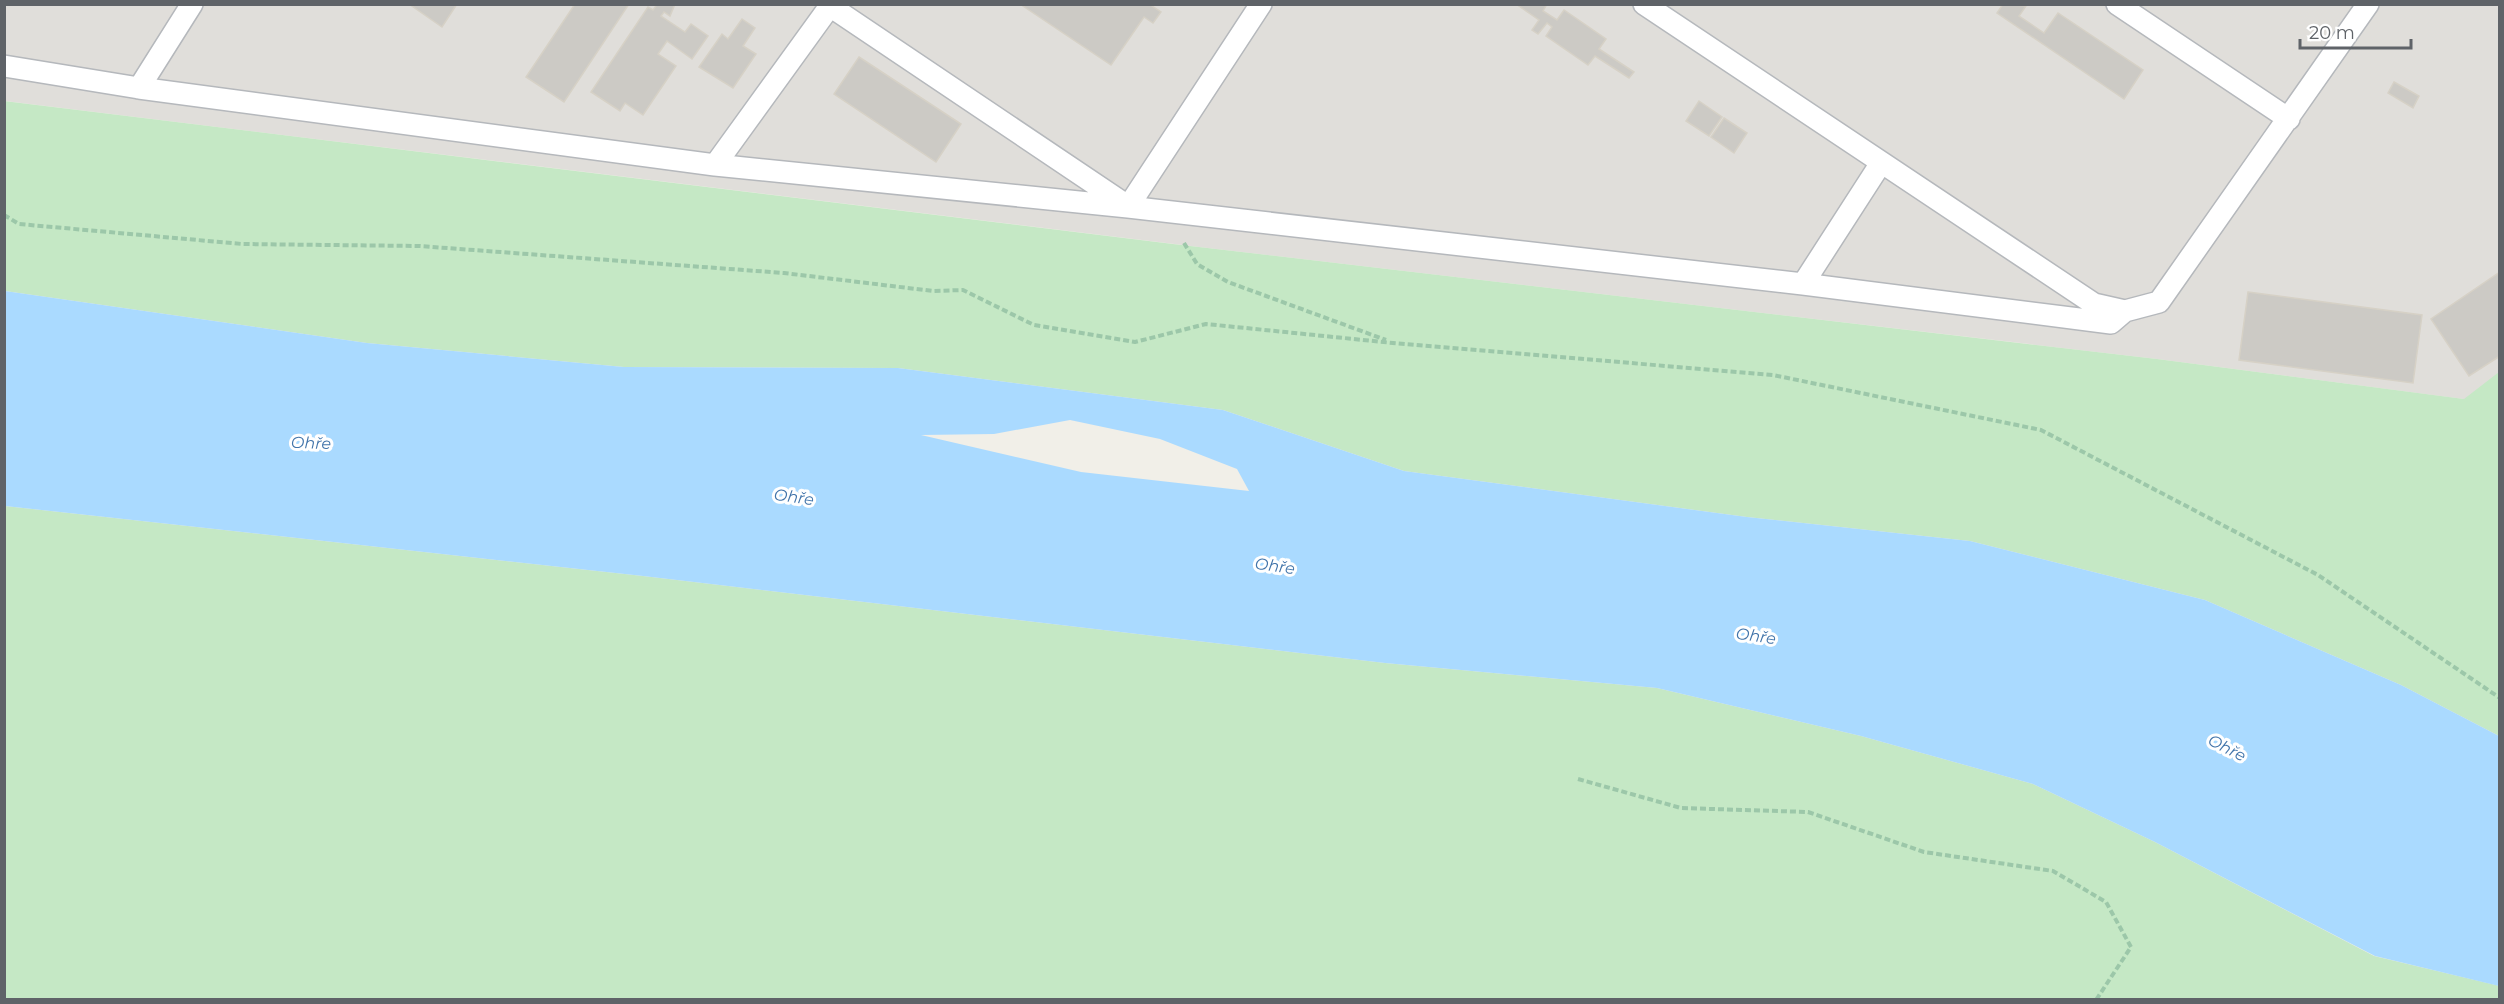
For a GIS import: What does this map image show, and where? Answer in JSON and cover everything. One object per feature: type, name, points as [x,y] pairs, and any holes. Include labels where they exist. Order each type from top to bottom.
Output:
[{"type":"lane","points":[[139,88],[192,4]]},
{"type":"lane","points":[[1128,207],[1261,4]]},
{"type":"lane","points":[[1644,4],[2094,304],[2125,311]]},
{"type":"lane","points":[[2117,4],[2289,119]]},
{"type":"lane","points":[[4,66],[139,88],[715,165],[1128,207],[1803,284],[2111,323],[2125,311],[2159,302],[2368,4]]},
{"type":"lane","points":[[715,165],[828,5],[1128,207]]},
{"type":"lane","points":[[1803,284],[1881,163]]},
{"type":"path","points":[[1179,213],[1185,245],[1197,264],[1228,282],[1393,343]]},
{"type":"path","points":[[4,215],[19,224],[242,244],[419,246],[784,273],[933,291],[963,290],[1034,325],[1135,342],[1206,324],[1393,343],[1773,375],[2041,430],[2318,575],[2499,698]]},
{"type":"path","points":[[1578,779],[1680,808],[1808,812],[1924,852],[2053,871],[2106,902],[2131,947],[2096,999]]},
{"type":"shaded area","points":[[5,4],[2499,5],[2499,378],[2471,400],[2157,359],[1199,247],[5,101]]},
{"type":"green space","points":[[4,101],[1173,244],[2157,359],[2464,399],[2499,372],[2499,736],[2401,685],[2205,600],[1970,541],[1747,517],[1404,471],[1223,410],[898,368],[624,367],[367,343],[5,291]]},
{"type":"green space","points":[[5,506],[643,576],[1385,663],[1657,688],[1861,736],[2033,784],[2155,842],[2374,956],[2500,986],[2499,1000],[5,1000]]},
{"type":"water","name":"Ohře","points":[[5,291],[367,343],[624,367],[898,368],[1223,410],[1404,471],[1747,517],[1970,541],[2205,600],[2401,685],[2499,736],[2499,986],[2375,956],[2155,842],[2033,784],[1861,736],[1657,688],[1385,663],[643,576],[5,506]],"holes":[[[1070,420],[1160,439],[1237,469],[1249,491],[1081,472],[921,435],[994,434]]]},
{"type":"building","points":[[409,4],[457,4],[442,27]]},
{"type":"building","points":[[575,4],[629,4],[564,102],[526,77]]},
{"type":"building","points":[[653,4],[675,4],[670,16],[664,12],[661,16],[685,32],[691,24],[708,36],[692,59],[667,41],[658,54],[676,66],[643,115],[625,103],[620,111],[591,92],[648,7],[653,10],[656,6]]},
{"type":"building","points":[[1020,4],[1149,4],[1161,12],[1153,23],[1144,17],[1111,65]]},
{"type":"building","points":[[1516,4],[1547,4],[1543,11],[1557,20],[1564,10],[1606,39],[1599,49],[1634,72],[1629,78],[1595,56],[1588,65],[1546,36],[1552,27],[1547,23],[1538,34],[1532,30],[1539,20]]},
{"type":"building","points":[[2003,4],[2026,6],[2019,16],[2044,33],[2058,13],[2143,70],[2124,99],[1997,13]]},
{"type":"building","points":[[742,19],[755,28],[743,46],[756,54],[733,88],[699,67],[722,34],[728,39]]},
{"type":"building","points":[[859,57],[961,124],[936,162],[834,94]]},
{"type":"building","points":[[2394,82],[2419,96],[2413,108],[2388,93]]},
{"type":"building","points":[[1699,101],[1722,117],[1709,136],[1686,121]]},
{"type":"building","points":[[1724,118],[1747,133],[1734,153],[1711,137]]},
{"type":"building","points":[[2500,272],[2500,356],[2469,376],[2431,319]]},
{"type":"building","points":[[2248,292],[2422,315],[2413,383],[2239,360]]}]
